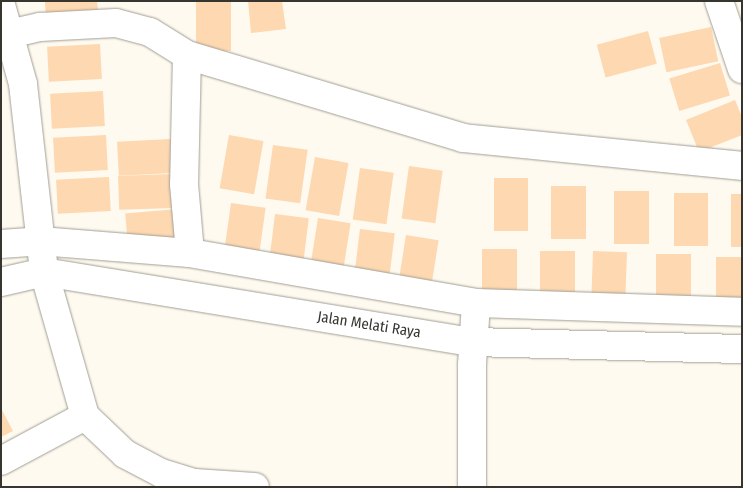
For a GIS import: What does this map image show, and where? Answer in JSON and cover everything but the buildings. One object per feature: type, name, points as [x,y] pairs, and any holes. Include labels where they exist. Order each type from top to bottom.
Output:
[{"type":"street","points":[[719,1],[742,69]]},
{"type":"street","points":[[1,5],[23,84],[44,272],[85,416],[125,454],[161,474],[194,485],[255,487]]},
{"type":"street","points":[[9,34],[40,27],[116,22],[150,32],[187,55],[463,138],[742,166]]},
{"type":"street","points":[[187,55],[184,184],[190,253]]},
{"type":"street","points":[[1,244],[40,241],[190,253],[476,304],[742,312]]},
{"type":"street","name":"Jalan Melati Raya","points":[[1,282],[44,272],[473,342],[742,349]]},
{"type":"street","points":[[472,487],[473,342],[476,304]]},
{"type":"street","points":[[1,461],[85,416]]}]
